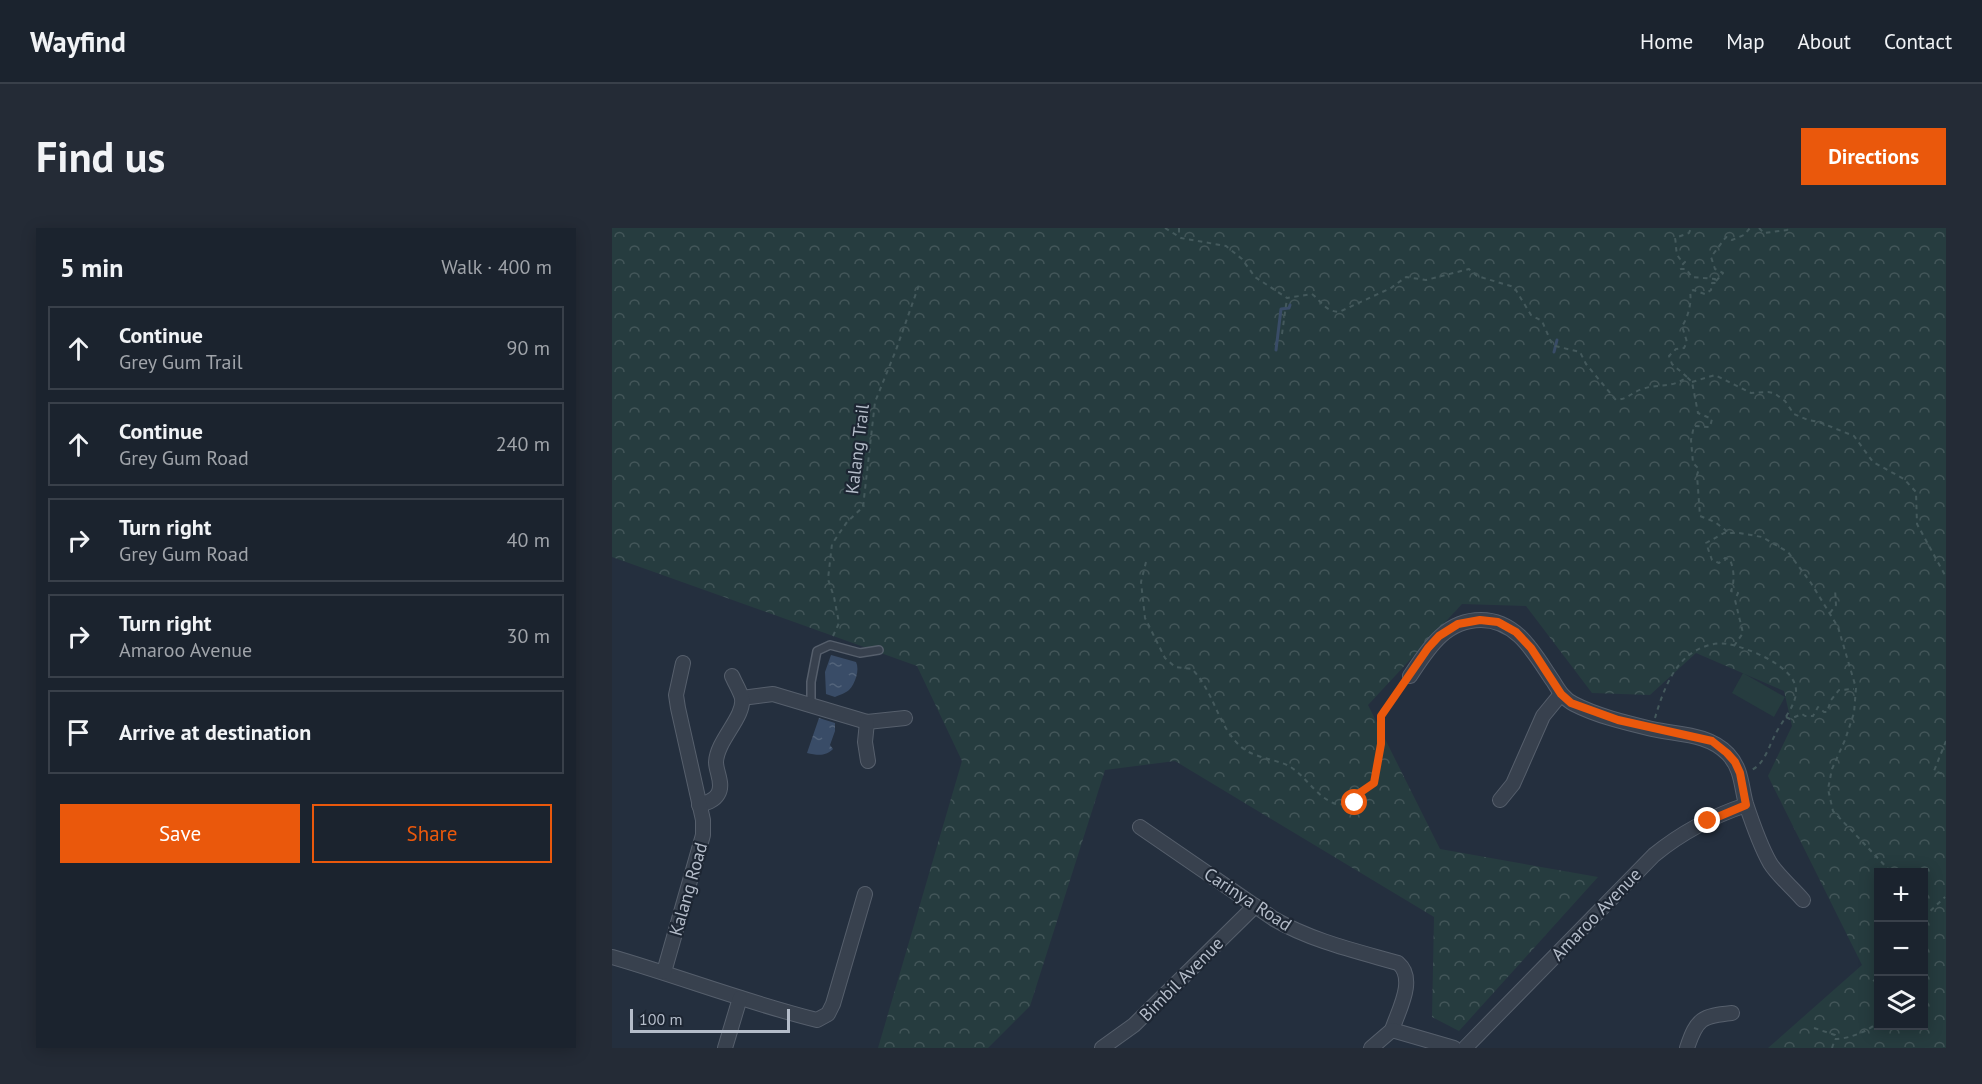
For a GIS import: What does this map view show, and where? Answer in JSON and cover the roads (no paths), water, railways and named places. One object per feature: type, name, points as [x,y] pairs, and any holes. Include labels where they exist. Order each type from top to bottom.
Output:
[{"type":"street","points":[[1410,676],[1428,648],[1450,628],[1468,621],[1490,620],[1504,624],[1524,640],[1561,694],[1580,707],[1652,729],[1712,741],[1727,753],[1740,773],[1746,805],[1770,863],[1803,900]]},
{"type":"street","name":"Kalang Road","points":[[664,972],[703,836],[703,820],[676,695],[683,663]]},
{"type":"street","points":[[699,805],[711,801],[718,795],[721,788],[716,761],[723,740],[739,713],[742,698],[732,676]]},
{"type":"street","points":[[742,698],[773,694],[867,722],[905,718]]},
{"type":"street","points":[[1500,800],[1513,784],[1543,716],[1561,694]]},
{"type":"street","points":[[867,722],[865,742],[868,761]]},
{"type":"street","name":"Amaroo Avenue","points":[[1465,1048],[1654,855],[1685,833],[1746,805]]},
{"type":"street","name":"Carinya Road","points":[[1140,827],[1274,919],[1306,935],[1398,963],[1403,967],[1407,982],[1392,1030]]},
{"type":"street","points":[[612,957],[817,1020],[828,1014],[833,1004],[865,894]]},
{"type":"street","name":"Bimbil Avenue","points":[[1102,1048],[1134,1025],[1255,906]]},
{"type":"street","points":[[725,1048],[740,998]]},
{"type":"street","points":[[1687,1048],[1691,1035],[1702,1020],[1708,1016],[1732,1013]]},
{"type":"street","points":[[1371,1048],[1392,1030],[1454,1048]]},
{"type":"lane","points":[[811,707],[811,682],[817,651],[830,645],[860,653],[879,650]]},
{"type":"water","points":[[831,655],[856,662],[857,665],[856,677],[851,687],[835,697],[826,694],[825,672]]},
{"type":"water","points":[[819,718],[835,723],[835,731],[830,745],[833,749],[818,755],[807,753]]},
{"type":"waterway","points":[[1276,350],[1281,309],[1289,308],[1290,305]]},
{"type":"waterway","points":[[1554,352],[1557,340]]}]
